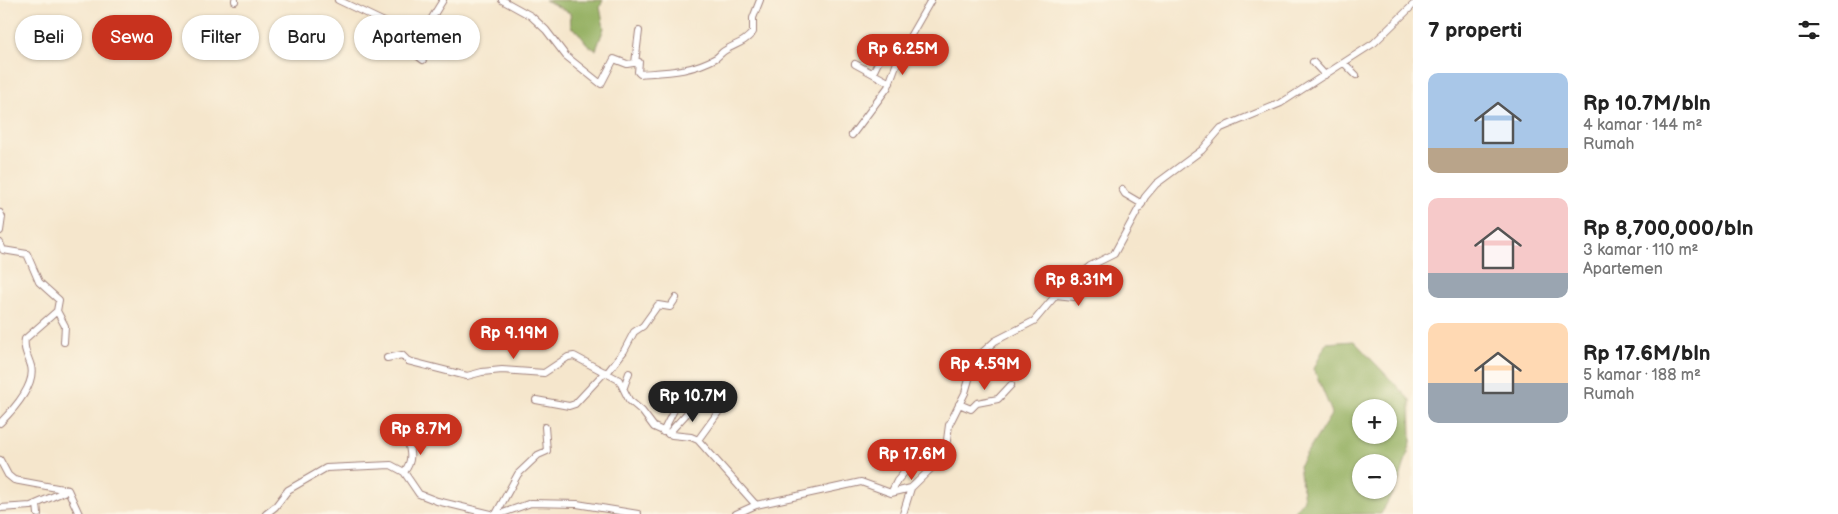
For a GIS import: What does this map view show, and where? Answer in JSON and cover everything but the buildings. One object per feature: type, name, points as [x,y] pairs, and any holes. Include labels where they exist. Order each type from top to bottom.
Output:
[{"type":"street","points":[[338,0],[370,15]]},
{"type":"street","points":[[434,15],[443,0]]},
{"type":"street","points":[[502,0],[530,16],[546,30],[566,56],[599,84],[602,84],[614,58],[627,64],[639,62],[638,72],[640,74],[682,71],[698,67],[716,58],[725,50],[745,42],[753,32],[753,16],[760,0]]},
{"type":"street","points":[[852,135],[890,83],[900,54],[930,0]]},
{"type":"street","points":[[903,514],[911,488],[944,455],[949,425],[959,404],[975,359],[995,341],[1034,321],[1056,295],[1090,266],[1114,254],[1142,204],[1156,184],[1202,150],[1221,128],[1281,103],[1374,43],[1413,5]]},
{"type":"street","points":[[635,62],[639,30]]},
{"type":"street","points":[[873,73],[886,46]]},
{"type":"street","points":[[1312,62],[1325,74]]},
{"type":"street","points":[[1344,62],[1356,75]]},
{"type":"street","points":[[855,64],[890,83]]},
{"type":"street","points":[[1122,189],[1126,194],[1142,204]]},
{"type":"street","points":[[0,231],[1,215]]},
{"type":"street","points":[[1,249],[27,254],[39,282],[59,300],[57,311],[65,326],[64,342]]},
{"type":"street","points":[[1056,295],[1074,297],[1101,286]]},
{"type":"street","points":[[536,400],[569,406],[575,404],[625,350],[634,332],[643,326],[658,305],[670,307],[676,298]]},
{"type":"street","points":[[0,423],[9,414],[31,381],[32,367],[24,346],[25,339],[57,311]]},
{"type":"street","points":[[387,358],[402,355],[408,361],[467,376],[482,372],[506,370],[546,372],[572,356],[619,380],[629,400],[642,411],[654,427],[666,433],[698,440],[756,505]]},
{"type":"street","points":[[624,388],[630,373]]},
{"type":"street","points":[[959,404],[971,409],[977,403],[996,400],[1011,386]]},
{"type":"street","points":[[698,440],[722,407],[728,394]]},
{"type":"street","points":[[666,433],[700,399],[706,396]]},
{"type":"street","points":[[666,433],[678,402]]},
{"type":"street","points":[[498,514],[518,474],[538,455],[547,451],[545,427]]},
{"type":"street","points":[[404,472],[410,460],[411,451],[406,434]]},
{"type":"street","points":[[0,460],[8,475],[14,480],[68,490]]},
{"type":"street","points":[[891,493],[893,486],[915,460]]},
{"type":"street","points":[[266,514],[276,507],[288,490],[326,468],[391,465],[404,472],[419,494],[437,502],[491,514]]},
{"type":"street","points":[[736,514],[756,505],[861,482],[891,493],[911,488]]},
{"type":"street","points":[[0,508],[37,504],[68,490]]},
{"type":"street","points":[[68,490],[79,514]]},
{"type":"street","points":[[498,514],[531,503],[577,504],[638,514]]},
{"type":"street","points":[[37,504],[38,514]]},
{"type":"green space","points":[[545,0],[603,0],[600,7],[604,28],[596,50],[591,48],[578,32],[571,27],[570,13]]},
{"type":"green space","points":[[1354,341],[1410,400],[1411,442],[1397,485],[1397,454],[1352,454],[1352,499],[1389,499],[1381,514],[1292,514],[1304,499],[1299,466],[1332,413],[1314,369],[1326,343]]}]
